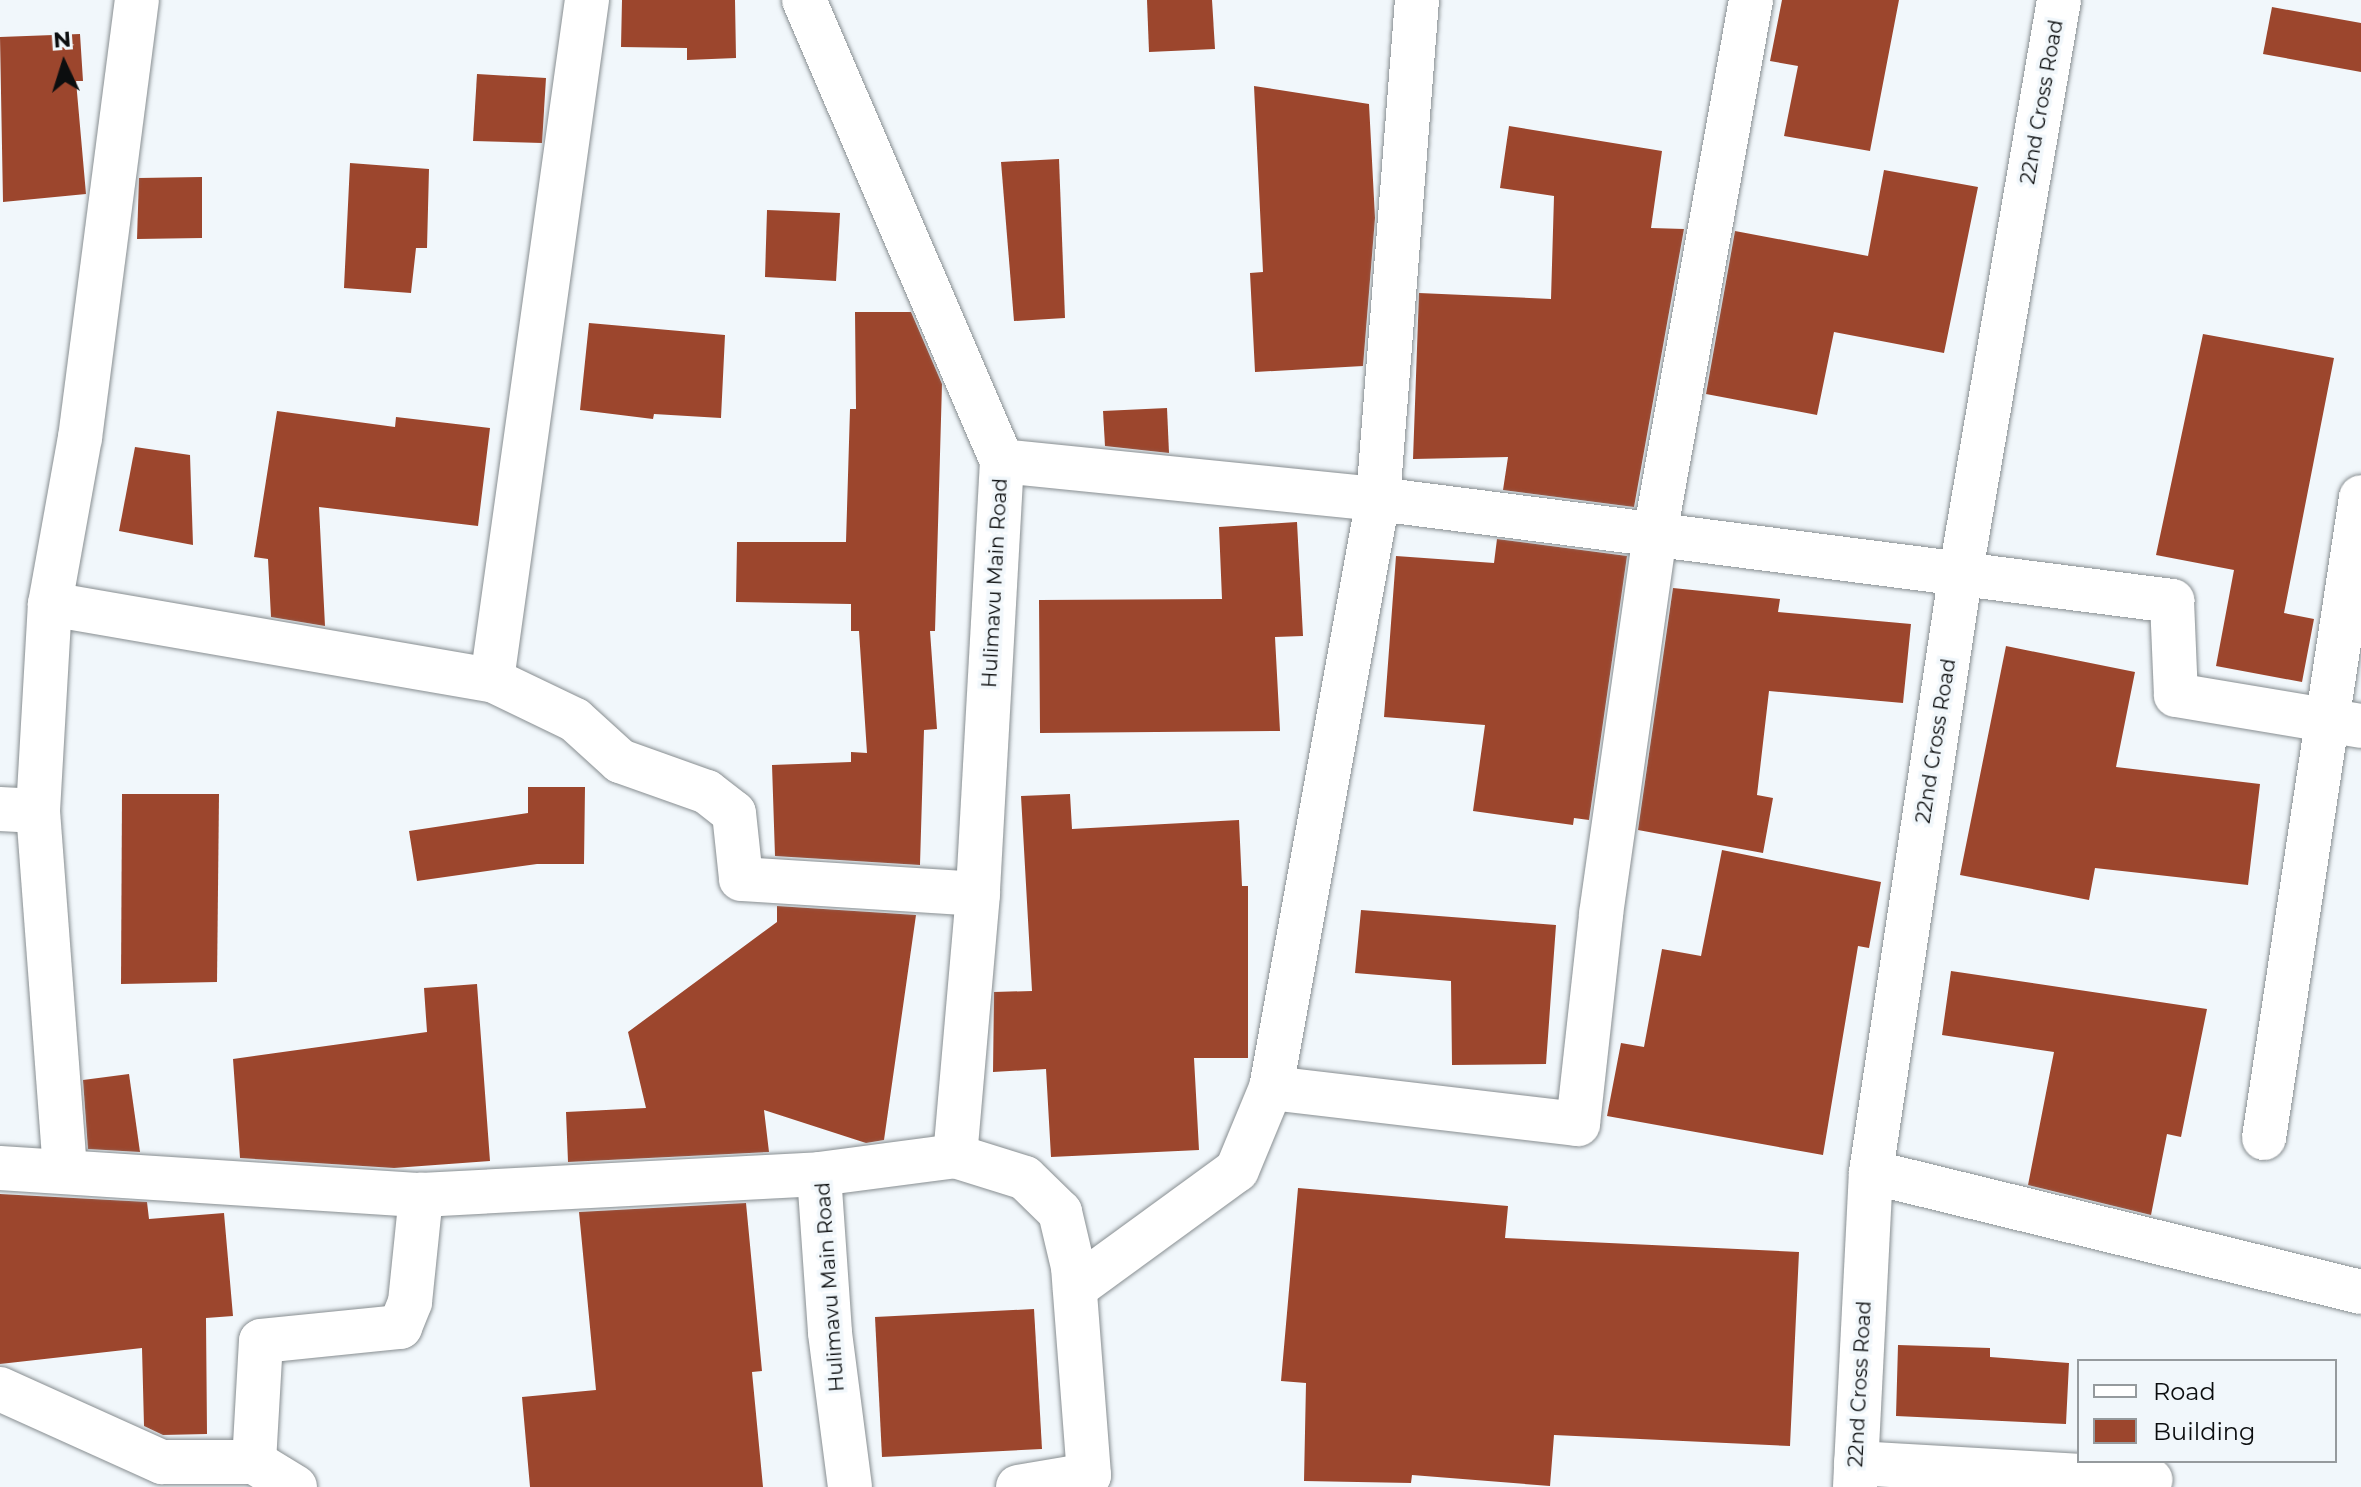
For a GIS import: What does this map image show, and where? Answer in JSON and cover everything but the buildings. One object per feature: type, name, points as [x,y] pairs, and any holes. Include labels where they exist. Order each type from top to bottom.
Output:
[{"type":"street","points":[[65,1170],[19,810],[50,604],[80,438],[137,0]]},
{"type":"street","points":[[492,680],[587,0]]},
{"type":"street","name":"Hulimavu Main Road","points":[[804,0],[1002,461],[978,894],[955,1156]]},
{"type":"street","points":[[1075,1288],[1237,1170],[1271,1088],[1378,499],[1417,0]]},
{"type":"street","points":[[1271,1088],[1578,1124],[1601,914],[1655,534],[1751,0]]},
{"type":"street","name":"22nd Cross Road","points":[[1856,1475],[1871,1172],[1961,571],[2059,0]]},
{"type":"street","points":[[1002,461],[1378,499],[1961,571],[2172,601],[2176,695],[2343,723]]},
{"type":"street","points":[[2264,1138],[2343,723],[2361,497]]},
{"type":"street","points":[[50,604],[492,680],[575,720],[620,761],[707,792],[734,813],[741,879],[978,894]]},
{"type":"street","name":"Hulimavu Main Road","points":[[850,1487],[830,1332],[819,1174],[955,1156],[1025,1178],[1060,1212],[1075,1288],[1089,1475],[1018,1487]]},
{"type":"street","points":[[0,1168],[421,1195],[819,1174]]},
{"type":"street","points":[[1871,1172],[2361,1292]]},
{"type":"street","points":[[254,1462],[261,1341],[400,1327],[410,1302],[421,1195]]},
{"type":"street","points":[[0,1389],[159,1475],[254,1462],[295,1487]]},
{"type":"street","points":[[1856,1475],[2151,1480]]}]
